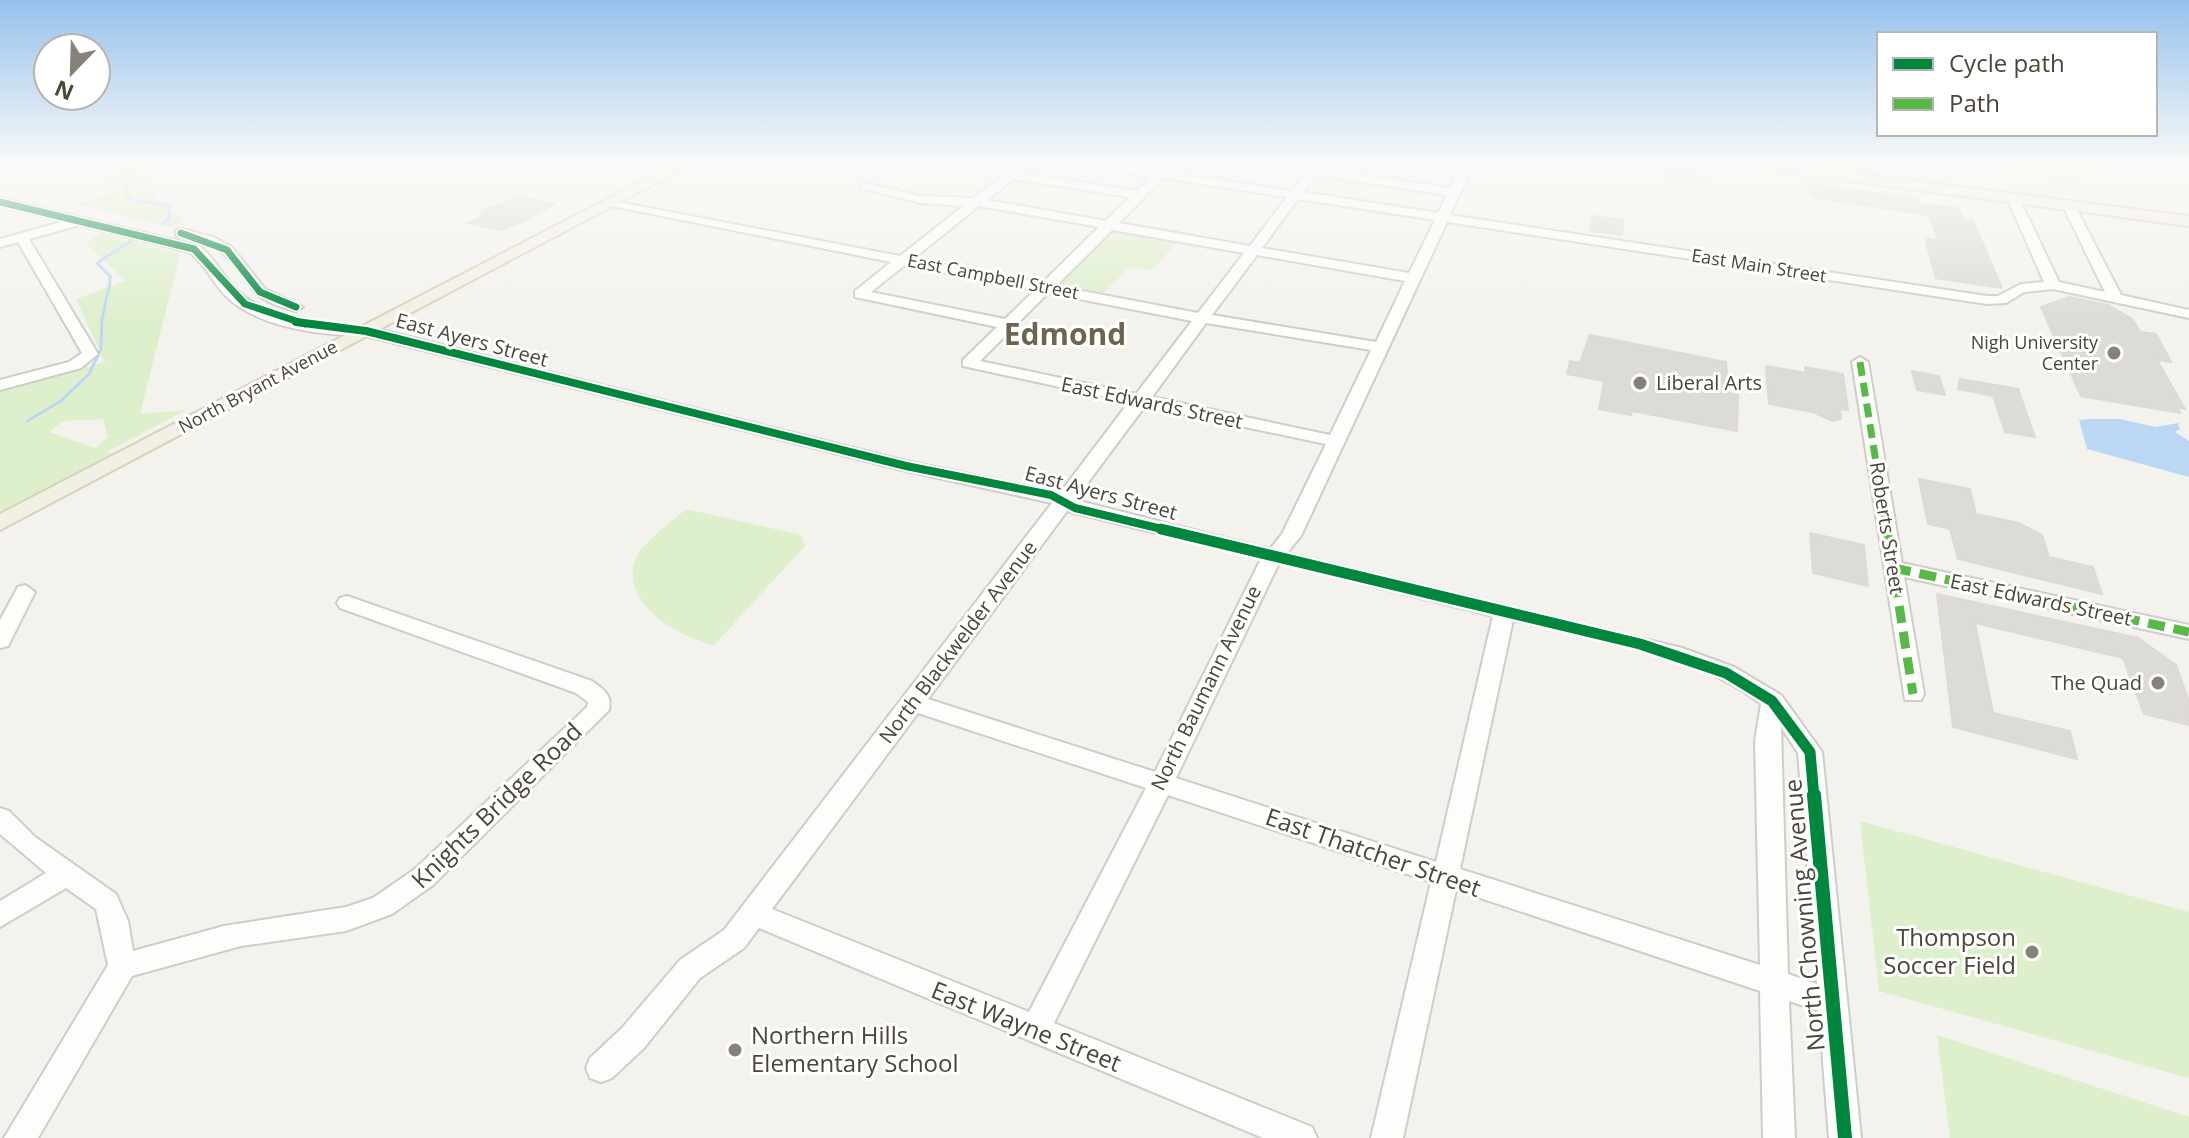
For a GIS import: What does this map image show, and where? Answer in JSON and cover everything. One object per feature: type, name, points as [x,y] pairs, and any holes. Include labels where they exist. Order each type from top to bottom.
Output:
[{"type":"main road","name":"North Bryant Avenue","points":[[0,523],[585,216]]},
{"type":"main road","points":[[2150,216],[2189,221]]},
{"type":"street","points":[[60,216],[194,249],[210,258],[236,298],[262,312],[345,331],[366,331],[362,323],[268,298],[252,286],[235,256],[212,242],[108,216]]},
{"type":"street","points":[[0,243],[94,216]]},
{"type":"street","name":"East Campbell Street","points":[[673,216],[1202,318],[1379,347]]},
{"type":"street","points":[[958,216],[860,294],[1007,324],[1118,216]]},
{"type":"street","points":[[1058,216],[1413,278]]},
{"type":"street","name":"North Blackwelder Avenue","points":[[601,1068],[633,1038],[690,969],[734,939],[1279,216]]},
{"type":"street","name":"East Main Street","points":[[1429,216],[1987,300],[2001,300],[2021,288],[2053,285],[2189,314]]},
{"type":"street","points":[[2021,216],[2053,285]]},
{"type":"street","points":[[2074,216],[2114,296]]},
{"type":"street","name":"North Baumann Avenue","points":[[1035,1031],[1272,556],[1291,536],[1441,218]]},
{"type":"street","points":[[0,385],[75,365],[90,354],[22,238]]},
{"type":"street","name":"East Edwards Street","points":[[1007,324],[969,363],[1334,441]]},
{"type":"street","name":"East Ayers Street","points":[[366,331],[588,389],[906,466],[1051,495],[1063,502],[1272,556],[1505,610],[1683,656],[1740,681],[1773,701]]},
{"type":"street","name":"Roberts Street","points":[[1860,362],[1913,694]]},
{"type":"street","name":"East Edwards Street","points":[[1894,568],[2189,632]]},
{"type":"street","points":[[0,641],[25,592]]},
{"type":"street","name":"Knights Bridge Road","points":[[122,967],[172,949],[262,931],[349,921],[376,912],[398,899],[424,877],[598,710],[600,699],[584,687],[347,603]]},
{"type":"street","points":[[1387,1138],[1505,610]]},
{"type":"street","name":"North Chowning Avenue","points":[[1773,701],[1767,741],[1777,986],[1779,1138]]},
{"type":"street","name":"North Chowning Avenue","points":[[1773,701],[1810,752],[1845,1138]]},
{"type":"street","name":"East Thatcher Street","points":[[914,703],[1162,781],[1443,877],[1833,1002]]},
{"type":"street","points":[[0,818],[26,844],[106,902],[114,921],[122,967],[20,1138]]},
{"type":"street","points":[[0,915],[67,874]]},
{"type":"street","name":"East Wayne Street","points":[[753,913],[1301,1138]]},
{"type":"green space","points":[[125,216],[180,216],[187,221],[169,227]]},
{"type":"green space","points":[[1121,231],[1178,241],[1152,270],[1129,267],[1101,296],[1058,286],[1109,233]]},
{"type":"green space","points":[[100,233],[180,254],[140,414],[186,410],[107,452],[115,455],[0,516],[0,391],[105,362],[76,299],[126,281],[86,243]],"holes":[[[103,419],[108,437],[95,448],[49,432],[63,421]]]},
{"type":"green space","points":[[686,509],[801,535],[805,546],[714,645],[686,635],[658,618],[637,593],[633,579],[634,563],[643,548]]},
{"type":"green space","name":"Thompson Soccer Field","points":[[1860,821],[2189,912],[2189,1078],[1879,991]]},
{"type":"green space","points":[[1937,1035],[2189,1117],[2189,1138],[1950,1138]]},
{"type":"water","points":[[2120,419],[2156,427],[2178,423],[2180,429],[2175,432],[2189,441],[2189,477],[2087,449],[2079,420]]},
{"type":"building","points":[[483,216],[532,216],[500,230],[468,223]]},
{"type":"building","points":[[1592,216],[1624,220],[1622,235],[1590,231]]},
{"type":"building","points":[[1929,216],[1962,216],[1964,220],[1973,221],[2002,288],[1936,278],[1925,238],[1938,240]]},
{"type":"building","name":"Nigh University Center","points":[[2069,297],[2108,305],[2132,319],[2140,332],[2156,334],[2171,362],[2157,360],[2185,409],[2177,407],[2180,413],[2081,396],[2041,307]]},
{"type":"building","name":"Liberal Arts","points":[[1590,335],[1726,362],[1729,393],[1738,395],[1737,431],[1632,411],[1631,415],[1599,409],[1604,381],[1567,374],[1570,361],[1580,363]]},
{"type":"building","points":[[1766,366],[1806,373],[1805,367],[1843,374],[1848,410],[1840,409],[1841,419],[1832,421],[1813,412],[1769,404]]},
{"type":"building","points":[[1912,371],[1939,376],[1945,395],[1917,390]]},
{"type":"building","points":[[1960,379],[2018,389],[2035,437],[2005,432],[1993,396],[1958,389]]},
{"type":"building","points":[[1919,479],[1970,489],[1976,514],[2019,523],[2042,535],[2049,557],[2093,567],[2102,594],[1958,559],[1950,529],[1928,524]]},
{"type":"building","points":[[1810,533],[1864,545],[1868,586],[1813,573]]},
{"type":"building","name":"The Quad","points":[[1937,594],[2138,638],[2176,665],[2189,701],[2189,725],[2144,714],[2123,658],[1975,623],[1993,713],[2070,731],[2077,759],[1953,727]]},
{"type":"waterway","points":[[162,224],[169,216]]},
{"type":"waterway","points":[[27,421],[61,401],[89,374],[101,349],[102,319],[110,282],[110,276],[97,263],[134,239]]},
{"type":"marked path","points":[[1860,362],[1913,694]]},
{"type":"marked path","points":[[1894,568],[2189,632]]},
{"type":"cycle path","points":[[58,216],[194,249],[202,254],[234,296],[245,304],[278,317],[316,326],[366,331],[906,466],[1051,495],[1075,508],[1640,644],[1709,665],[1743,681],[1777,706],[1810,752],[1845,1138]]},
{"type":"cycle path","points":[[181,233],[221,246],[241,264],[260,292],[296,307]]},
{"type":"place","name":"Nigh University Center","points":[[2114,353]]},
{"type":"place","name":"Liberal Arts","points":[[1640,383]]},
{"type":"place","name":"The Quad","points":[[2158,683]]},
{"type":"place","name":"Thompson Soccer Field","points":[[2032,952]]},
{"type":"place","name":"Northern Hills Elementary School","points":[[735,1050]]},
{"type":"district","name":"Edmond","points":[[1065,335]]}]
